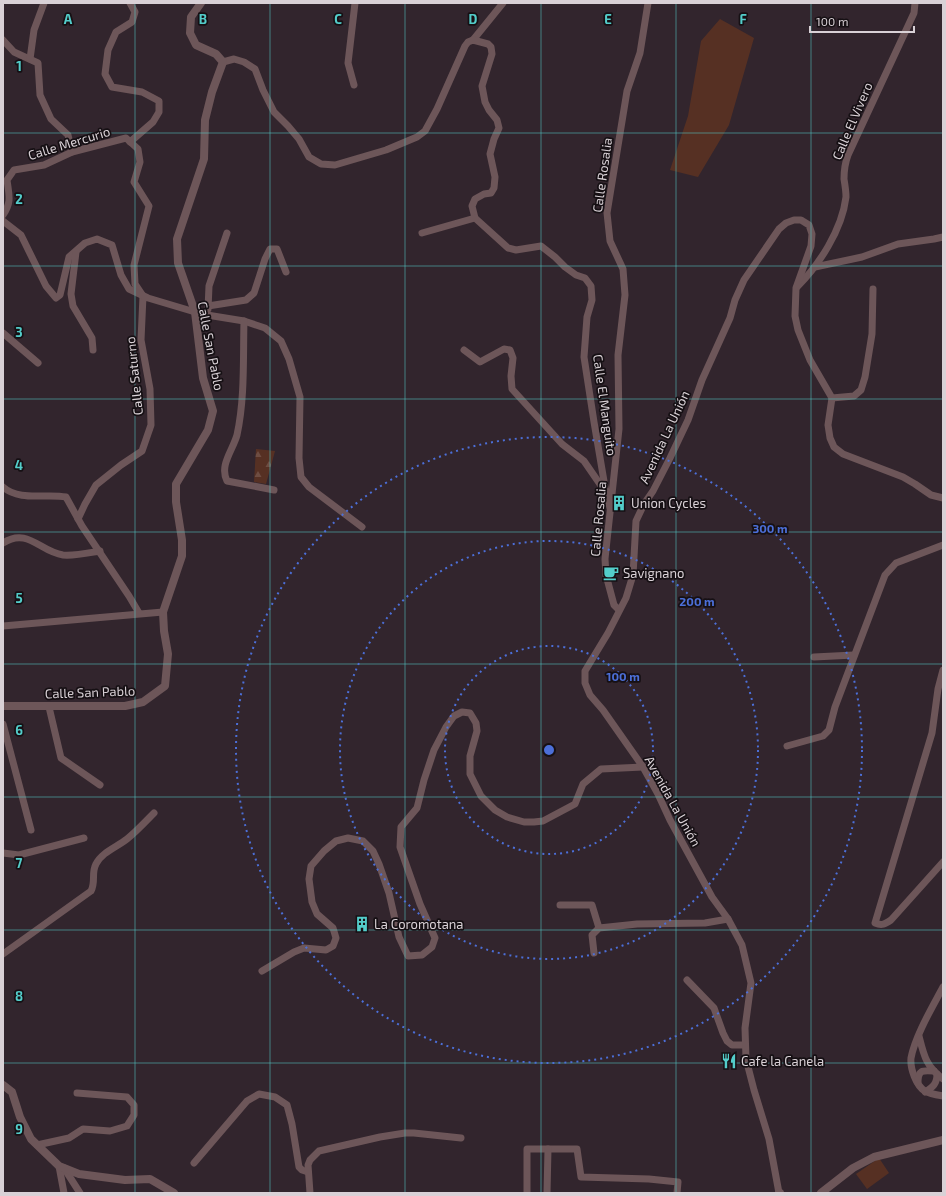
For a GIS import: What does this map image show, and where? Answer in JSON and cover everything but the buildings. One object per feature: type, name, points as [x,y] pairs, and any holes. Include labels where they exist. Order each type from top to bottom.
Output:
[{"type":"street","points":[[30,59],[34,30],[44,3]]},
{"type":"street","points":[[130,3],[135,12],[132,22],[116,32],[108,50],[105,74],[112,87],[142,92],[159,101],[159,112],[153,122],[130,142]]},
{"type":"street","points":[[201,3],[191,17],[190,33],[196,45],[216,54],[223,62],[234,59],[244,62],[255,69],[274,112],[299,139],[309,157],[321,164],[335,165],[386,150],[418,137],[425,130],[437,109],[465,46],[468,42],[473,40],[503,3]]},
{"type":"street","points":[[354,85],[348,62],[355,3]]},
{"type":"street","name":"Calle Rosalia","points":[[619,610],[614,605],[606,575],[605,559],[619,429],[618,355],[626,295],[622,269],[610,241],[607,213],[627,91],[640,53],[648,3]]},
{"type":"street","name":"Calle El Vivero","points":[[796,288],[815,267],[826,251],[844,208],[846,195],[844,166],[914,13],[915,3]]},
{"type":"street","points":[[3,40],[14,52],[38,63],[40,95],[50,119],[68,135],[72,152]]},
{"type":"street","points":[[422,233],[475,218],[472,206],[475,199],[484,194],[491,193],[494,188],[495,177],[490,154],[499,128],[497,120],[485,102],[482,86],[492,54],[491,47],[488,44],[473,40]]},
{"type":"street","name":"Calle San Pablo","points":[[3,706],[125,706],[143,702],[165,686],[168,654],[164,631],[163,612],[182,556],[182,540],[176,502],[176,484],[208,430],[213,411],[203,378],[195,312],[178,263],[177,239],[204,159],[205,120],[212,92],[223,62]]},
{"type":"street","name":"Calle Mercurio","points":[[3,215],[8,207],[9,196],[7,180],[14,170],[44,165],[72,152],[126,138],[130,142]]},
{"type":"street","name":"Calle Saturno","points":[[78,519],[96,485],[121,464],[142,451],[151,425],[150,389],[141,340],[143,296],[135,284],[134,265],[149,206],[134,182],[140,162],[138,149],[130,142]]},
{"type":"street","name":"Calle El Manguito","points":[[475,218],[508,248],[516,250],[541,246],[576,275],[584,278],[591,286],[592,300],[587,317],[584,357],[610,508]]},
{"type":"street","name":"Avenida La Unión","points":[[780,1193],[769,1139],[746,1059],[745,1028],[751,983],[742,945],[728,919],[712,897],[643,767],[590,695],[585,683],[585,671],[608,633],[626,598],[633,575],[636,521],[670,458],[688,420],[702,380],[730,318],[744,280],[779,230],[786,223],[794,220],[801,220],[809,225],[812,234],[811,246],[796,288],[795,316],[798,330],[810,360],[832,398]]},
{"type":"street","points":[[3,221],[21,235],[46,286],[56,298],[60,295],[69,257],[86,243],[97,239],[112,245],[121,275],[129,290],[143,296],[195,312],[244,321],[265,328],[281,342],[289,359],[300,398],[299,458],[301,477],[309,487],[362,527]]},
{"type":"street","points":[[207,315],[209,286],[227,234]]},
{"type":"street","points":[[815,267],[862,257],[898,244],[934,240],[943,237]]},
{"type":"street","points":[[208,306],[246,300],[254,293],[264,259],[270,249],[276,249],[286,272]]},
{"type":"street","points":[[76,252],[71,294],[72,306],[92,338],[93,350]]},
{"type":"street","points":[[873,289],[872,334],[865,378],[861,390],[854,396],[832,398],[828,425],[830,438],[834,447],[843,454],[903,477],[931,495],[943,498]]},
{"type":"street","points":[[244,321],[242,403],[236,436],[225,466],[224,476],[227,481],[274,490]]},
{"type":"street","points":[[3,333],[38,364]]},
{"type":"street","points":[[464,350],[480,362],[504,349],[510,350],[513,358],[511,376],[512,389],[562,444],[584,462],[607,494]]},
{"type":"street","points":[[3,487],[8,491],[22,496],[66,497],[78,519],[139,613]]},
{"type":"street","points":[[3,543],[10,538],[23,537],[61,554],[73,555],[100,551]]},
{"type":"street","points":[[788,746],[824,736],[829,730],[835,707],[885,575],[896,563],[943,545]]},
{"type":"street","points":[[3,626],[163,612]]},
{"type":"street","points":[[814,657],[854,655]]},
{"type":"street","points":[[943,670],[938,688],[932,734],[874,923],[880,925],[891,920],[943,862]]},
{"type":"street","points":[[49,706],[61,758],[100,785]]},
{"type":"street","points":[[262,971],[294,952],[304,948],[326,950],[333,946],[336,938],[333,928],[317,914],[312,902],[308,879],[311,866],[324,852],[336,841],[348,838],[363,841],[372,851],[379,864],[389,893],[399,937],[408,956],[422,955],[432,947],[435,938],[420,904],[400,847],[401,827],[417,808],[434,750],[454,716],[462,712],[470,713],[476,722],[477,731],[470,756],[470,774],[481,796],[495,810],[507,817],[524,822],[543,821],[575,804],[584,784],[601,769],[643,767]]},
{"type":"street","points":[[3,724],[31,830]]},
{"type":"street","points":[[3,954],[91,891],[94,886],[93,872],[96,863],[104,854],[126,840],[154,813]]},
{"type":"street","points":[[3,853],[19,855],[84,838]]},
{"type":"street","points":[[560,905],[592,905],[599,928]]},
{"type":"street","points":[[594,953],[592,935],[599,928],[637,924],[706,923],[728,919]]},
{"type":"street","points":[[687,980],[714,1008],[727,1041],[732,1045],[745,1045]]},
{"type":"street","points":[[943,986],[918,1036],[911,1059],[914,1077],[918,1084],[926,1092],[943,1096]]},
{"type":"street","points":[[918,1036],[924,1058],[935,1073],[943,1079]]},
{"type":"street","points":[[918,1084],[918,1075],[921,1071],[925,1070],[935,1073]]},
{"type":"street","points":[[926,1092],[937,1082],[935,1073]]},
{"type":"street","points":[[3,1084],[12,1092],[20,1117],[31,1139],[62,1167],[80,1193]]},
{"type":"street","points":[[37,1145],[69,1138],[83,1130],[110,1131],[127,1126],[134,1115],[134,1105],[127,1097],[77,1093]]},
{"type":"street","points":[[194,1163],[247,1101],[259,1094],[275,1097],[287,1105],[292,1124],[299,1167],[308,1172]]},
{"type":"street","points":[[310,1193],[308,1165],[310,1160],[319,1151],[405,1133],[461,1138]]},
{"type":"street","points":[[821,1193],[853,1168],[874,1157],[943,1140]]},
{"type":"street","points":[[527,1193],[527,1149],[577,1149],[581,1177],[649,1178],[678,1182],[677,1193]]},
{"type":"street","points":[[547,1193],[548,1149]]},
{"type":"street","points":[[62,1167],[64,1193]]},
{"type":"street","points":[[62,1167],[79,1174],[125,1180],[150,1179],[174,1193]]},
{"type":"green space","points":[[720,19],[754,38],[729,125],[698,177],[670,170],[688,116],[701,41]]},
{"type":"green space","points":[[256,449],[275,451],[266,484],[254,482]]},
{"type":"green space","points":[[879,1158],[889,1173],[867,1189],[856,1174]]},
{"type":"place","name":"Union Cycles","points":[[619,503]]},
{"type":"place","name":"Savignano","points":[[611,573]]},
{"type":"place","name":"La Coromotana","points":[[362,924]]},
{"type":"place","name":"Cafe la Canela","points":[[729,1061]]}]
